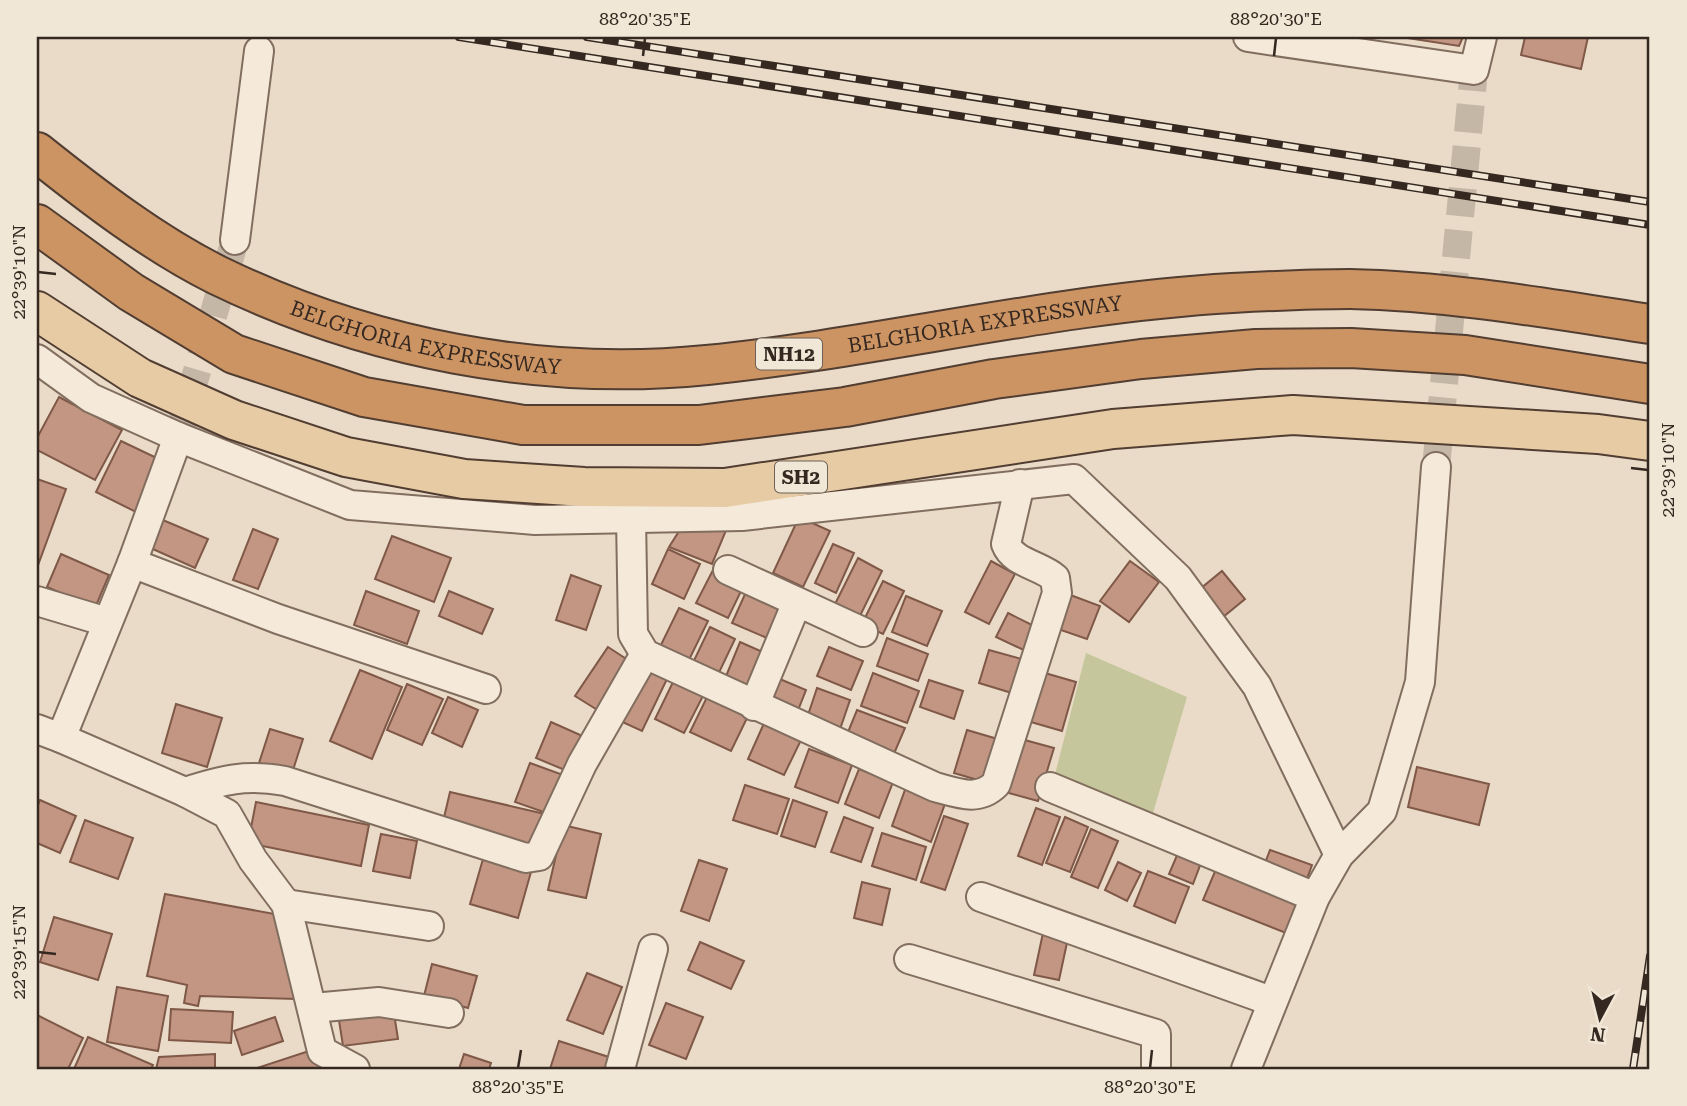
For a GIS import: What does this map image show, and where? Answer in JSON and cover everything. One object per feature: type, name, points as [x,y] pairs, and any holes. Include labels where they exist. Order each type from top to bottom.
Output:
[{"type":"highway","name":"BELGHORIA EXPRESSWAY","points":[[37,152],[162,242],[214,273],[296,310],[373,336],[453,353],[531,364],[614,368],[704,366],[979,324],[1229,293],[1351,289],[1650,324]]},
{"type":"highway","points":[[37,224],[131,292],[234,354],[364,397],[523,425],[699,425],[845,407],[994,379],[1114,362],[1256,349],[1351,348],[1465,355],[1650,384]]},
{"type":"main road","name":"SH2","points":[[37,311],[140,378],[234,421],[346,457],[464,479],[584,488],[725,488],[1113,429],[1293,415],[1598,434],[1650,441]]},
{"type":"street","points":[[1248,37],[1474,70],[1482,37]]},
{"type":"street","points":[[235,240],[259,51]]},
{"type":"street","points":[[37,359],[91,398],[178,437],[350,505],[535,520],[742,516],[1074,479],[1178,578],[1257,686],[1339,855]]},
{"type":"street","points":[[178,437],[132,563],[107,622],[49,734],[185,792],[228,814],[253,860],[286,904],[323,1051],[355,1069]]},
{"type":"street","points":[[1246,1069],[1271,1001],[1315,897],[1339,855],[1382,811],[1420,682],[1436,467]]},
{"type":"street","points":[[631,518],[633,634],[645,654],[935,787],[969,796],[986,794],[996,784],[1057,593],[1055,578],[1017,558],[1006,544],[1020,484]]},
{"type":"street","points":[[132,563],[278,619],[486,689]]},
{"type":"street","points":[[728,570],[863,632]]},
{"type":"street","points":[[37,601],[107,622]]},
{"type":"street","points":[[754,706],[797,602]]},
{"type":"street","points":[[185,792],[227,779],[256,776],[275,779],[526,858],[539,856],[582,764],[645,654]]},
{"type":"street","points":[[1050,787],[1315,897]]},
{"type":"street","points":[[981,897],[1271,1001]]},
{"type":"street","points":[[286,904],[429,926]]},
{"type":"street","points":[[620,1069],[653,949]]},
{"type":"street","points":[[909,959],[1156,1034],[1156,1069]]},
{"type":"street","points":[[313,1008],[379,1002],[449,1013]]},
{"type":"green space","points":[[1086,653],[1187,697],[1148,830],[1050,794]]},
{"type":"building","points":[[1401,37],[1463,37],[1459,46]]},
{"type":"building","points":[[1525,37],[1588,37],[1581,69],[1521,55]]},
{"type":"building","points":[[59,397],[122,430],[95,480],[37,450],[37,438]]},
{"type":"building","points":[[121,441],[163,461],[138,513],[96,492]]},
{"type":"building","points":[[37,479],[66,489],[37,568]]},
{"type":"building","points":[[799,517],[830,531],[803,587],[773,573]]},
{"type":"building","points":[[158,518],[208,539],[195,568],[146,546]]},
{"type":"building","points":[[681,528],[727,528],[712,564],[669,547]]},
{"type":"building","points":[[253,529],[278,539],[258,589],[233,580]]},
{"type":"building","points":[[392,536],[451,558],[434,602],[375,579]]},
{"type":"building","points":[[833,544],[854,553],[836,593],[815,583]]},
{"type":"building","points":[[668,549],[700,564],[684,599],[652,584]]},
{"type":"building","points":[[61,554],[109,575],[95,608],[47,587]]},
{"type":"building","points":[[858,558],[882,571],[857,622],[832,610]]},
{"type":"building","points":[[991,561],[1015,574],[989,624],[965,612]]},
{"type":"building","points":[[1130,561],[1159,582],[1129,622],[1100,601]]},
{"type":"building","points":[[713,570],[744,585],[728,618],[696,603]]},
{"type":"building","points":[[1222,571],[1245,599],[1223,617],[1200,589]]},
{"type":"building","points":[[571,575],[601,586],[586,630],[556,620]]},
{"type":"building","points":[[883,581],[904,591],[883,634],[862,624]]},
{"type":"building","points":[[750,583],[784,599],[767,638],[732,623]]},
{"type":"building","points":[[366,591],[419,611],[407,644],[354,625]]},
{"type":"building","points":[[449,591],[493,609],[482,634],[439,616]]},
{"type":"building","points":[[1065,593],[1100,606],[1087,639],[1052,627]]},
{"type":"building","points":[[906,596],[942,611],[927,646],[892,632]]},
{"type":"building","points":[[679,608],[708,621],[686,666],[657,653]]},
{"type":"building","points":[[1008,613],[1040,629],[1028,652],[996,637]]},
{"type":"building","points":[[710,627],[735,639],[714,683],[689,671]]},
{"type":"building","points":[[887,638],[928,654],[918,681],[877,666]]},
{"type":"building","points":[[740,642],[765,653],[747,696],[722,686]]},
{"type":"building","points":[[608,647],[631,662],[599,711],[575,696]]},
{"type":"building","points":[[829,647],[863,661],[851,690],[817,676]]},
{"type":"building","points":[[989,650],[1025,660],[1015,694],[979,683]]},
{"type":"building","points":[[643,668],[667,679],[642,731],[618,720]]},
{"type":"building","points":[[360,670],[402,687],[372,759],[330,741]]},
{"type":"building","points":[[1038,671],[1076,682],[1062,731],[1024,720]]},
{"type":"building","points":[[873,673],[919,691],[907,723],[861,706]]},
{"type":"building","points":[[775,677],[806,690],[795,718],[764,704]]},
{"type":"building","points":[[674,680],[704,694],[684,733],[655,719]]},
{"type":"building","points":[[929,680],[963,691],[954,719],[920,707]]},
{"type":"building","points":[[407,684],[443,699],[422,745],[387,730]]},
{"type":"building","points":[[817,688],[850,700],[838,735],[805,724]]},
{"type":"building","points":[[708,695],[749,714],[731,751],[690,732]]},
{"type":"building","points":[[448,697],[478,710],[462,747],[432,733]]},
{"type":"building","points":[[176,704],[222,718],[207,767],[162,753]]},
{"type":"building","points":[[857,710],[905,728],[893,756],[846,737]]},
{"type":"building","points":[[765,721],[802,738],[784,775],[748,759]]},
{"type":"building","points":[[551,722],[587,738],[572,773],[536,758]]},
{"type":"building","points":[[270,729],[303,739],[292,773],[259,763]]},
{"type":"building","points":[[967,730],[1001,740],[988,783],[954,773]]},
{"type":"building","points":[[1021,739],[1054,748],[1038,801],[1005,792]]},
{"type":"building","points":[[809,749],[852,765],[838,803],[795,787]]},
{"type":"building","points":[[530,763],[566,776],[552,815],[515,802]]},
{"type":"building","points":[[1417,767],[1489,784],[1479,825],[1408,807]]},
{"type":"building","points":[[859,769],[893,782],[879,818],[845,804]]},
{"type":"building","points":[[745,785],[789,799],[777,834],[733,820]]},
{"type":"building","points":[[906,787],[946,801],[931,842],[892,826]]},
{"type":"building","points":[[450,792],[545,814],[537,848],[442,826]]},
{"type":"building","points":[[40,800],[76,816],[60,853],[37,843],[37,807]]},
{"type":"building","points":[[793,800],[827,812],[815,847],[781,836]]},
{"type":"building","points":[[256,802],[369,825],[361,866],[248,843]]},
{"type":"building","points":[[1036,808],[1060,817],[1042,865],[1018,856]]},
{"type":"building","points":[[944,816],[968,824],[945,890],[921,882]]},
{"type":"building","points":[[844,817],[873,828],[861,862],[831,852]]},
{"type":"building","points":[[1065,817],[1088,827],[1070,872],[1046,863]]},
{"type":"building","points":[[85,820],[133,838],[118,879],[70,862]]},
{"type":"building","points":[[563,825],[601,834],[586,898],[548,890]]},
{"type":"building","points":[[1091,829],[1118,841],[1098,888],[1071,877]]},
{"type":"building","points":[[882,833],[926,847],[916,880],[872,866]]},
{"type":"building","points":[[381,834],[417,841],[410,878],[373,871]]},
{"type":"building","points":[[1181,846],[1204,855],[1193,884],[1169,874]]},
{"type":"building","points":[[1270,850],[1312,865],[1304,887],[1262,871]]},
{"type":"building","points":[[483,859],[531,872],[518,918],[470,904]]},
{"type":"building","points":[[699,860],[727,869],[709,921],[681,911]]},
{"type":"building","points":[[1118,862],[1141,873],[1127,901],[1105,890]]},
{"type":"building","points":[[1216,869],[1298,903],[1286,933],[1203,900]]},
{"type":"building","points":[[1148,871],[1189,887],[1175,923],[1134,906]]},
{"type":"building","points":[[862,882],[890,889],[882,925],[854,918]]},
{"type":"building","points":[[165,894],[280,915],[296,999],[200,996],[198,1006],[184,1003],[187,985],[147,976]]},
{"type":"building","points":[[54,917],[112,934],[98,980],[40,962]]},
{"type":"building","points":[[1043,933],[1068,938],[1059,980],[1034,975]]},
{"type":"building","points":[[700,942],[744,961],[731,989],[688,970]]},
{"type":"building","points":[[432,964],[477,976],[468,1008],[424,996]]},
{"type":"building","points":[[587,973],[622,987],[603,1034],[567,1020]]},
{"type":"building","points":[[117,987],[168,996],[158,1051],[107,1042]]},
{"type":"building","points":[[666,1003],[703,1017],[686,1059],[649,1045]]},
{"type":"building","points":[[393,1007],[398,1039],[343,1046],[338,1014]]},
{"type":"building","points":[[171,1009],[233,1012],[231,1043],[169,1040]]},
{"type":"building","points":[[37,1015],[83,1038],[68,1069],[37,1068]]},
{"type":"building","points":[[275,1017],[283,1041],[242,1055],[234,1031]]},
{"type":"building","points":[[88,1037],[153,1065],[151,1069],[74,1069]]},
{"type":"building","points":[[559,1041],[615,1059],[612,1069],[550,1069]]},
{"type":"building","points":[[315,1049],[322,1069],[254,1069]]},
{"type":"building","points":[[215,1054],[215,1069],[156,1069],[159,1057]]},
{"type":"building","points":[[464,1054],[491,1063],[489,1069],[459,1069]]},
{"type":"tunnel","points":[[1436,467],[1474,70]]},
{"type":"tunnel","points":[[178,437],[235,240]]},
{"type":"railway","points":[[459,37],[1650,225]]},
{"type":"railway","points":[[587,37],[1650,202]]},
{"type":"railway","points":[[1633,1069],[1650,956]]}]
